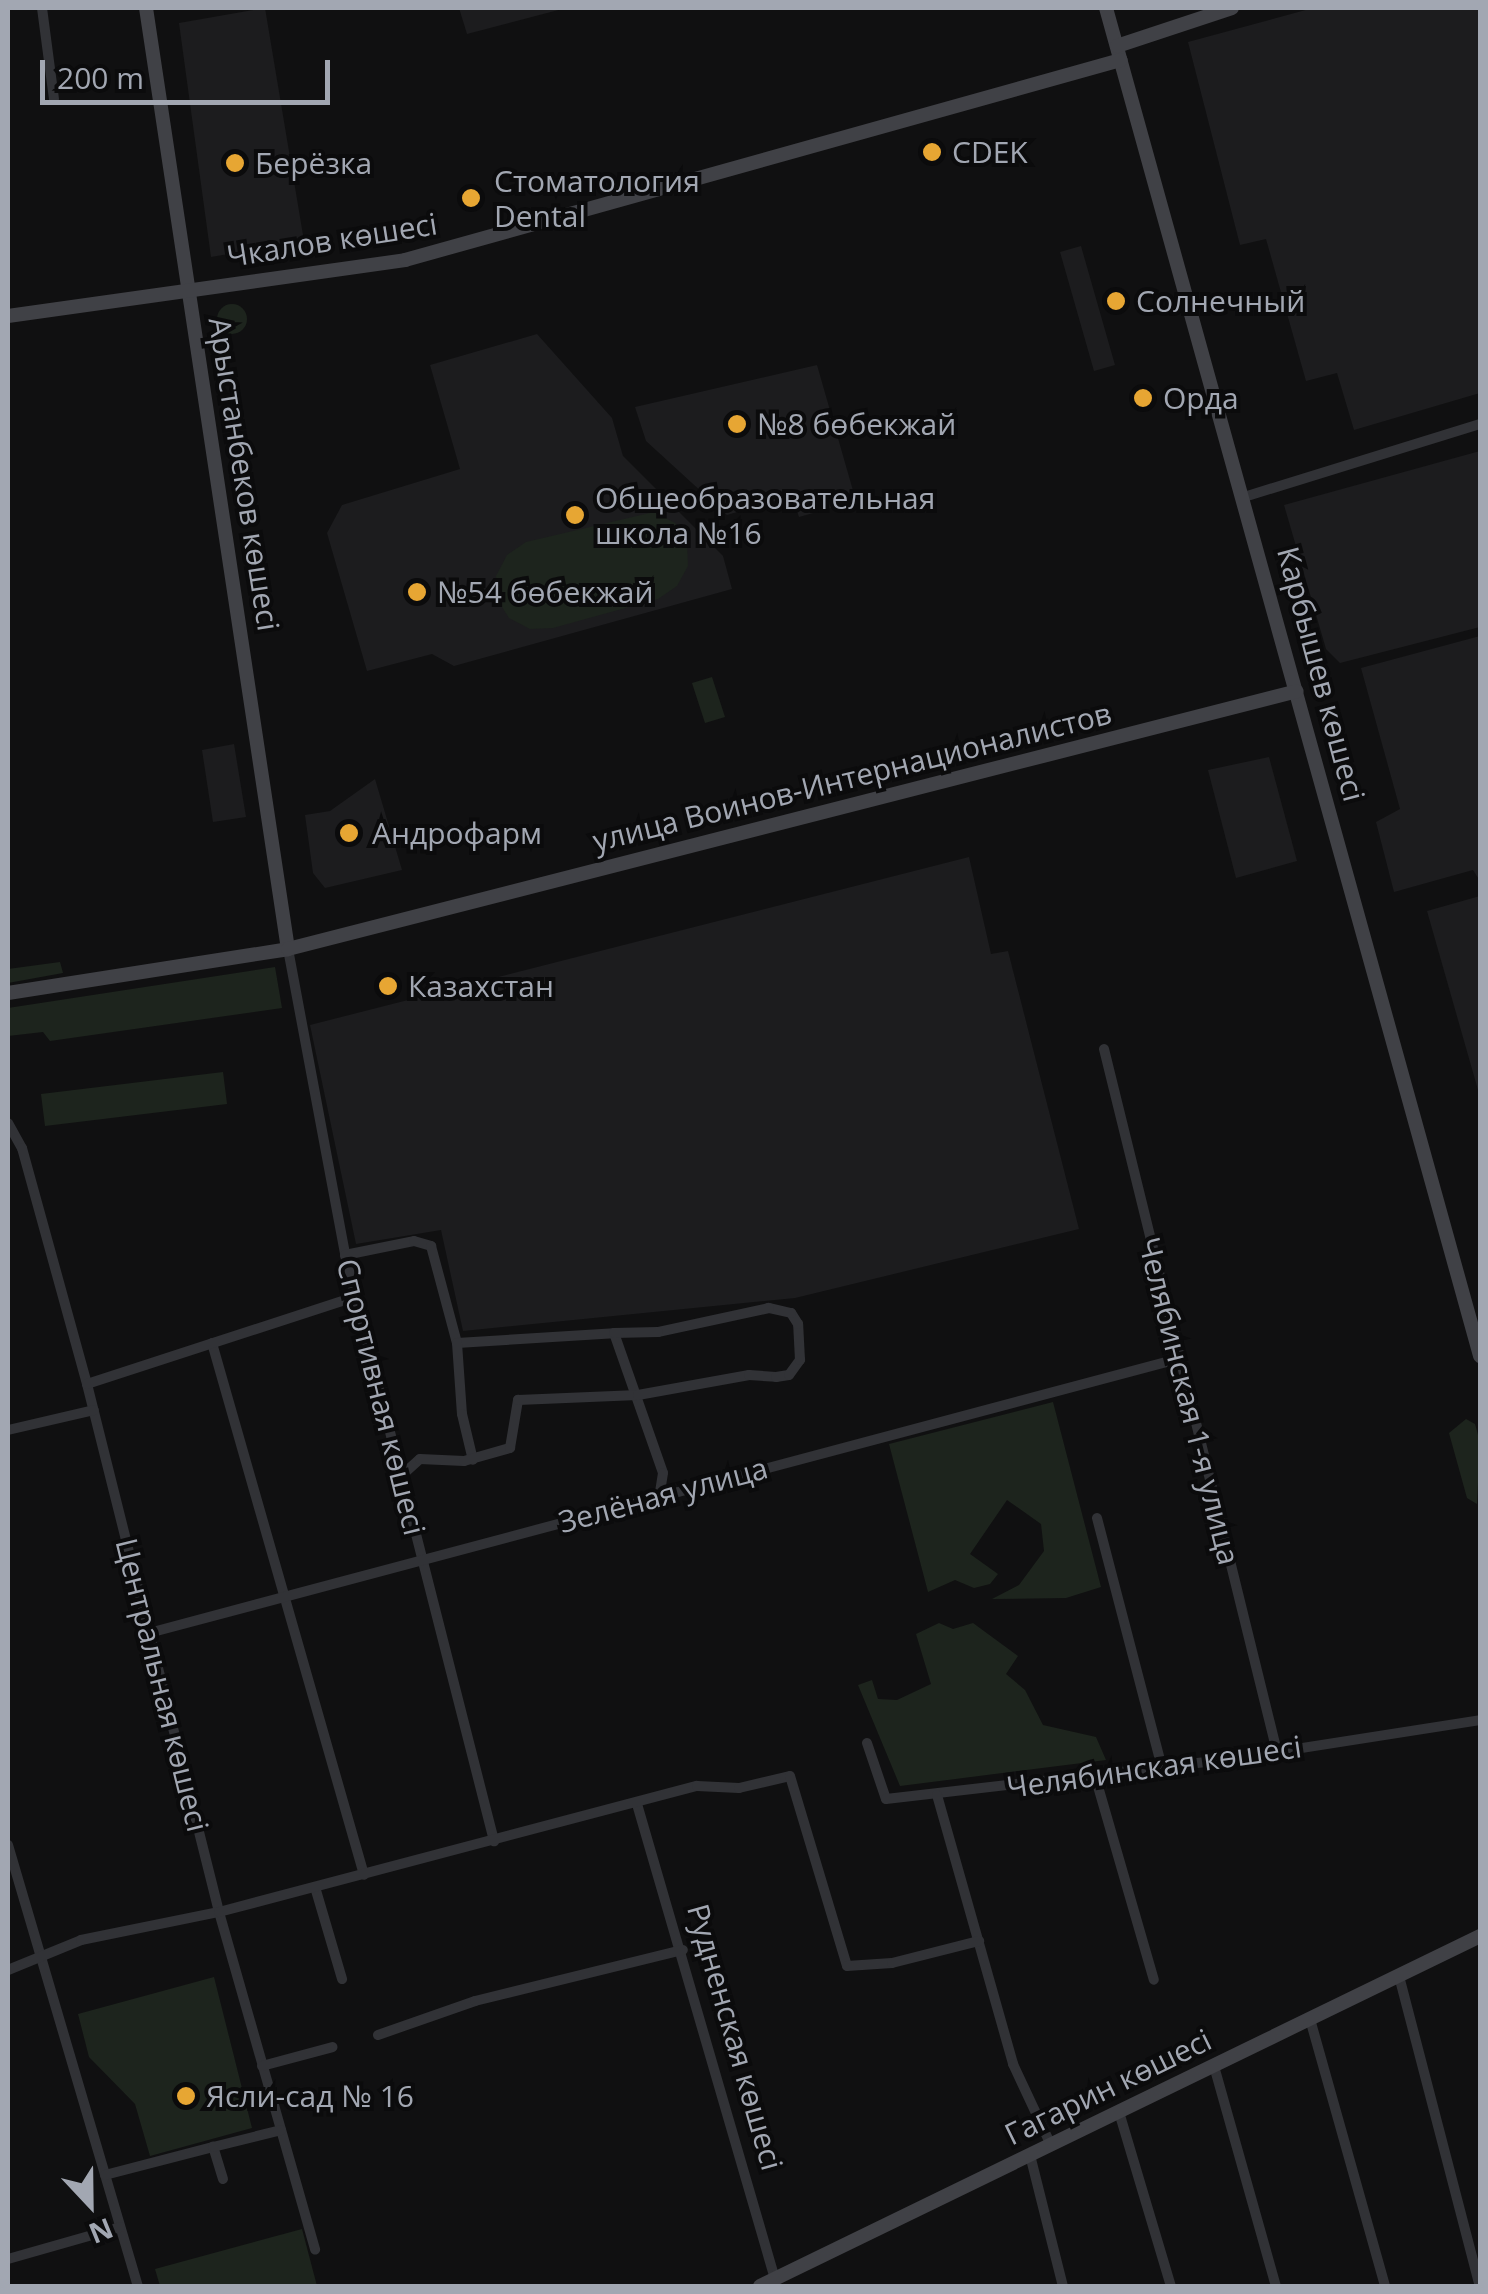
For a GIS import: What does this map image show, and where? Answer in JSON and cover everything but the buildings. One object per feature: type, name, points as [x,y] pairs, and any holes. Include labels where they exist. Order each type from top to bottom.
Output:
[{"type":"street","points":[[42,8],[54,98]]},
{"type":"street","name":"Арыстанбеков көшесі","points":[[146,8],[288,950]]},
{"type":"street","name":"Карбышев көшесі","points":[[1106,8],[1480,1356]]},
{"type":"street","name":"Чкалов көшесі","points":[[8,316],[460,247],[1119,53],[1232,8]]},
{"type":"street","points":[[1244,497],[1480,424]]},
{"type":"street","name":"улица Воинов-Интернационалистов","points":[[8,994],[288,950],[1297,691]]},
{"type":"street","name":"Спортивная көшесі","points":[[288,950],[344,1255],[494,1841]]},
{"type":"street","name":"Челябинская 1-я улица","points":[[1104,1050],[1177,1359],[1277,1752]]},
{"type":"street","name":"Центральная көшесі","points":[[8,1122],[22,1148],[87,1384],[219,1912],[316,2250]]},
{"type":"street","points":[[344,1255],[414,1241],[430,1246],[457,1342],[462,1414],[473,1460]]},
{"type":"street","points":[[87,1384],[355,1297]]},
{"type":"street","points":[[401,1476],[420,1459],[473,1460],[510,1448],[518,1400],[638,1395],[750,1375],[789,1375],[800,1360],[798,1324],[792,1313],[769,1308],[658,1332],[457,1342]]},
{"type":"street","points":[[614,1333],[663,1473],[659,1496]]},
{"type":"street","points":[[212,1343],[281,1598],[364,1874]]},
{"type":"street","name":"Зелёная улица","points":[[149,1633],[1177,1359]]},
{"type":"street","points":[[8,1430],[94,1410]]},
{"type":"street","points":[[1096,1518],[1162,1768]]},
{"type":"street","name":"Челябинская көшесі","points":[[867,1743],[886,1799],[1162,1768],[1480,1720]]},
{"type":"street","points":[[8,1970],[81,1940],[219,1912],[697,1786],[739,1788],[790,1776],[847,1966],[892,1963],[979,1941]]},
{"type":"street","points":[[1094,1776],[1154,1980]]},
{"type":"street","points":[[937,1795],[1014,2064],[1051,2145]]},
{"type":"street","name":"Рудненская көшесі","points":[[637,1804],[776,2283]]},
{"type":"street","points":[[8,1844],[138,2286]]},
{"type":"street","points":[[315,1887],[342,1979]]},
{"type":"street","name":"Гагарин көшесі","points":[[760,2286],[776,2283],[1480,1936]]},
{"type":"street","points":[[378,2035],[475,2002],[682,1950]]},
{"type":"street","points":[[1399,1976],[1480,2286]]},
{"type":"street","points":[[1310,2020],[1385,2286]]},
{"type":"street","points":[[262,2066],[333,2047]]},
{"type":"street","points":[[1214,2066],[1276,2286]]},
{"type":"street","points":[[1119,2112],[1171,2286]]},
{"type":"street","points":[[105,2175],[281,2130]]},
{"type":"street","points":[[213,2148],[223,2179]]},
{"type":"street","points":[[1030,2156],[1063,2286]]},
{"type":"street","points":[[8,2259],[120,2227]]},
{"type":"shaded area","points":[[265,8],[304,241],[211,257],[179,23]]},
{"type":"shaded area","points":[[459,8],[566,8],[467,34]]},
{"type":"shaded area","points":[[1313,8],[1480,8],[1480,393],[1354,430],[1337,373],[1306,381],[1266,239],[1240,245],[1188,42]]},
{"type":"shaded area","points":[[1081,246],[1115,365],[1094,371],[1060,252]]},
{"type":"shaded area","points":[[232,304],[243,308],[247,319],[243,330],[232,334],[221,330],[217,319],[221,308]]},
{"type":"shaded area","name":"Общеобразовательная школа №16","points":[[537,334],[612,418],[623,456],[723,556],[732,589],[454,666],[432,654],[367,671],[327,533],[342,505],[460,469],[430,365]]},
{"type":"shaded area","name":"№8 бөбекжай","points":[[817,365],[856,501],[799,517],[792,496],[727,515],[646,441],[635,407]]},
{"type":"shaded area","points":[[1480,451],[1480,627],[1340,663],[1326,649],[1284,505]]},
{"type":"shaded area","points":[[654,512],[675,523],[687,543],[688,566],[677,586],[658,599],[553,628],[530,629],[509,618],[497,599],[496,576],[507,555],[526,542]]},
{"type":"shaded area","points":[[1480,636],[1480,881],[1473,870],[1394,892],[1376,822],[1400,809],[1361,668]]},
{"type":"shaded area","points":[[712,677],[725,717],[705,723],[692,683]]},
{"type":"shaded area","points":[[234,744],[246,817],[213,822],[202,750]]},
{"type":"shaded area","points":[[1269,757],[1297,861],[1236,878],[1208,770]]},
{"type":"shaded area","name":"Андрофарм","points":[[375,779],[402,870],[325,888],[313,873],[305,815],[330,811]]},
{"type":"shaded area","points":[[969,857],[991,954],[1008,951],[1079,1229],[795,1298],[463,1331],[441,1230],[356,1244],[310,1025]]},
{"type":"shaded area","points":[[1480,896],[1480,1097],[1427,911]]},
{"type":"shaded area","points":[[60,962],[63,973],[8,983],[8,969]]},
{"type":"shaded area","points":[[275,967],[282,1008],[50,1041],[43,1032],[8,1036],[8,1008]]},
{"type":"shaded area","points":[[223,1072],[227,1104],[45,1126],[41,1094]]},
{"type":"shaded area","points":[[1053,1402],[1101,1587],[1066,1598],[992,1599],[1019,1585],[1044,1551],[1041,1524],[1007,1500],[970,1554],[998,1574],[990,1584],[974,1588],[955,1580],[928,1592],[889,1444]]},
{"type":"shaded area","points":[[1466,1419],[1475,1424],[1480,1442],[1477,1504],[1467,1498],[1449,1433]]},
{"type":"shaded area","points":[[939,1623],[953,1629],[973,1623],[1018,1656],[1006,1674],[1025,1690],[1043,1725],[1096,1737],[1106,1760],[900,1786],[858,1685],[872,1680],[878,1699],[897,1700],[931,1684],[916,1634]]},
{"type":"shaded area","points":[[214,1977],[252,2128],[150,2156],[135,2104],[89,2057],[78,2014]]},
{"type":"shaded area","points":[[302,2229],[317,2286],[160,2286],[155,2269]]},
{"type":"place","name":"CDEK","points":[[932,152]]},
{"type":"place","name":"Берёзка","points":[[235,163]]},
{"type":"place","name":"Стоматология Dental","points":[[471,198]]},
{"type":"place","name":"Солнечный","points":[[1116,301]]},
{"type":"place","name":"Орда","points":[[1143,398]]},
{"type":"place","name":"№8 бөбекжай","points":[[737,424]]},
{"type":"place","name":"Общеобразовательная школа №16","points":[[575,515]]},
{"type":"place","name":"№54 бөбекжай","points":[[417,592]]},
{"type":"place","name":"Андрофарм","points":[[349,833]]},
{"type":"place","name":"Казахстан","points":[[388,986]]},
{"type":"place","name":"Ясли-сад № 16","points":[[186,2096]]}]
